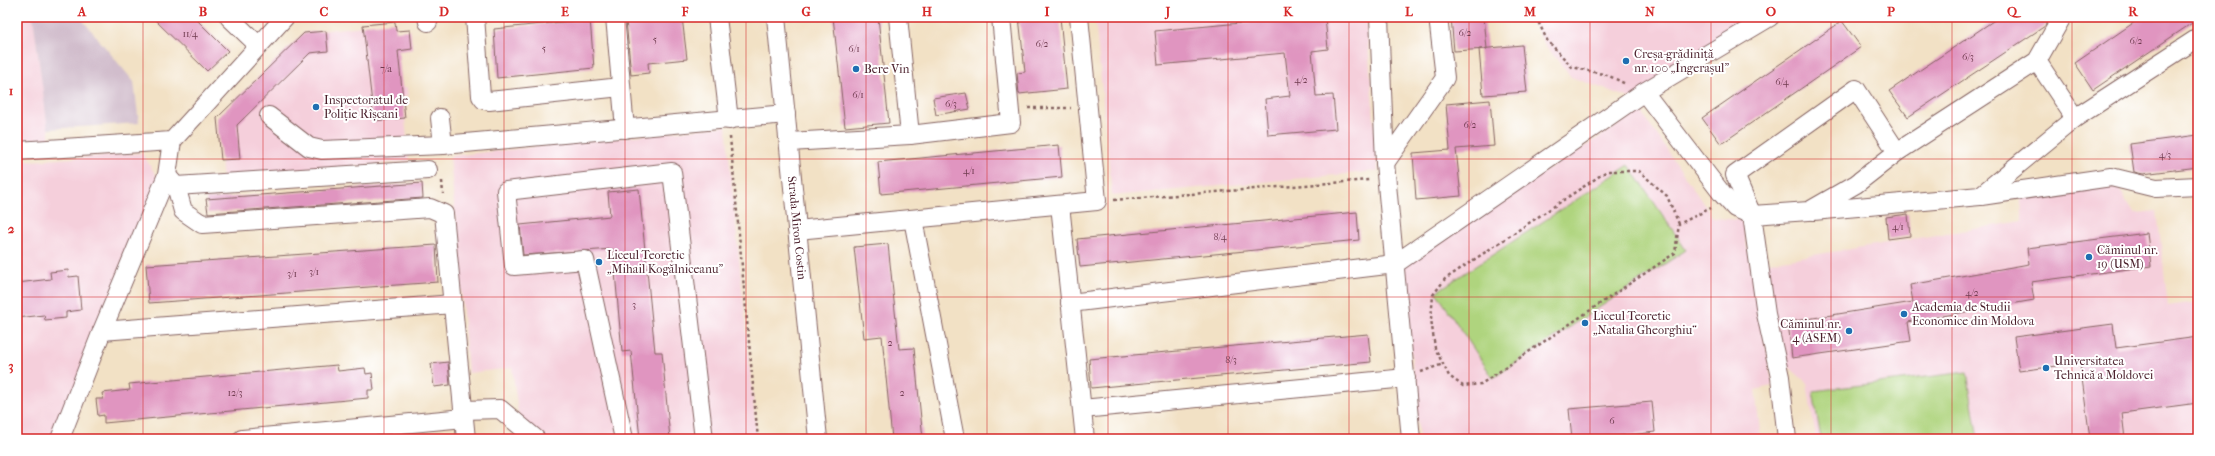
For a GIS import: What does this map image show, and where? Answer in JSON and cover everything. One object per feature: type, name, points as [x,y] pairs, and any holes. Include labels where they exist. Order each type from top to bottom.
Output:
[{"type":"street","points":[[229,17],[258,45]]},
{"type":"street","points":[[285,17],[172,140],[171,181],[183,211],[202,224],[430,208],[444,214],[466,439]]},
{"type":"street","points":[[475,17],[481,96],[484,100],[620,87]]},
{"type":"street","points":[[615,17],[620,87],[625,129]]},
{"type":"street","points":[[717,17],[728,120]]},
{"type":"street","name":"Strada Miron Costin","points":[[776,17],[818,439]]},
{"type":"street","points":[[898,17],[910,136]]},
{"type":"street","points":[[789,142],[910,136],[1011,123],[1001,17]]},
{"type":"street","points":[[797,230],[1097,201],[1079,17]]},
{"type":"street","points":[[1379,17],[1386,171],[1411,439]]},
{"type":"street","points":[[1386,171],[1445,78],[1438,17]]},
{"type":"street","points":[[1070,303],[1395,264],[1644,92],[1770,17]]},
{"type":"street","points":[[1809,211],[1856,184],[1897,152],[2037,61],[2062,17]]},
{"type":"street","points":[[1980,196],[2075,118],[2198,38]]},
{"type":"street","points":[[2037,61],[2075,118]]},
{"type":"street","points":[[1787,439],[1780,377],[1766,314],[1752,215],[1735,175],[1856,89],[1897,152]]},
{"type":"street","points":[[1644,92],[1727,200],[1735,208],[1752,215],[1980,196],[2111,178],[2156,188],[2198,186]]},
{"type":"street","points":[[269,116],[309,147],[322,150],[443,145],[786,114]]},
{"type":"street","points":[[440,118],[443,145]]},
{"type":"street","points":[[17,151],[172,140]]},
{"type":"street","points":[[171,181],[428,170]]},
{"type":"street","points":[[624,439],[585,260],[514,266],[506,191],[672,172],[704,439]]},
{"type":"street","points":[[60,439],[102,331],[171,181]]},
{"type":"street","points":[[1060,205],[1085,439]]},
{"type":"street","points":[[913,219],[955,439]]},
{"type":"street","points":[[102,331],[453,304]]},
{"type":"street","points":[[1082,409],[1406,378]]},
{"type":"street","points":[[242,439],[500,409],[536,439]]},
{"type":"path","points":[[1536,17],[1547,40],[1572,67],[1607,76],[1644,92]]},
{"type":"path","points":[[1009,108],[1088,108]]},
{"type":"path","points":[[728,120],[758,439]]},
{"type":"path","points":[[1638,170],[1667,196],[1680,224],[1675,253],[1481,384],[1463,386],[1449,376],[1436,348],[1431,319],[1433,295],[1445,279],[1607,171],[1638,170]]},
{"type":"path","points":[[1097,201],[1386,171]]},
{"type":"path","points":[[1680,224],[1727,200]]},
{"type":"path","points":[[1406,378],[1443,364]]},
{"type":"shaded area","points":[[17,17],[33,17],[50,140],[17,142]]},
{"type":"shaded area","points":[[33,17],[80,17],[134,82],[139,123],[48,129]]},
{"type":"shaded area","points":[[1095,17],[1366,17],[1378,171],[1112,196]]},
{"type":"shaded area","name":"Creșa-grădiniță nr. 100 „Îngerașul”","points":[[1529,17],[1762,17],[1635,100],[1571,77],[1545,45]]},
{"type":"shaded area","name":"Inspectoratul de Poliție Rîșcani","points":[[395,22],[396,31],[410,30],[412,49],[398,51],[402,87],[407,87],[408,96],[403,97],[409,161],[223,180],[217,118],[304,33]]},
{"type":"shaded area","name":"Liceul Teoretic „Natalia Gheorghiu“","points":[[1641,111],[1713,218],[1742,220],[1773,386],[1755,390],[1761,439],[1419,439],[1403,260]]},
{"type":"shaded area","name":"Liceul Teoretic „Mihail Kogălniceanu”","points":[[726,126],[757,439],[533,439],[520,426],[512,368],[468,373],[450,156]]},
{"type":"shaded area","points":[[142,153],[159,180],[58,439],[17,439],[17,162]]},
{"type":"shaded area","points":[[2117,184],[2121,188],[2125,202],[2136,213],[2157,211],[2168,306],[2198,302],[2198,439],[1816,439],[1807,383],[1781,360],[1764,263],[2023,221],[2020,194]]},
{"type":"green space","points":[[1629,165],[1686,250],[1493,378],[1436,292]]},
{"type":"green space","points":[[1967,372],[1978,439],[1821,439],[1813,391]]},
{"type":"building","points":[[152,17],[194,17],[228,51],[207,71]]},
{"type":"building","points":[[633,17],[682,17],[687,59],[648,63],[649,73],[631,75],[626,20],[633,20]]},
{"type":"building","points":[[833,17],[878,17],[889,123],[845,127]]},
{"type":"building","points":[[1019,17],[1060,17],[1067,89],[1019,94],[1017,73],[1025,72]]},
{"type":"building","points":[[1304,17],[1325,17],[1328,49],[1312,51],[1316,96],[1333,95],[1336,129],[1268,135],[1265,99],[1290,96],[1285,53],[1158,65],[1155,31]]},
{"type":"building","points":[[1451,17],[1484,17],[1487,49],[1454,51]]},
{"type":"building","points":[[1999,17],[2050,17],[2045,26],[1908,117],[1889,91]]},
{"type":"building","points":[[2142,17],[2198,17],[2198,19],[2093,90],[2075,63]]},
{"type":"building","points":[[590,19],[594,68],[497,78],[494,29]]},
{"type":"building","points":[[1842,21],[1861,47],[1721,144],[1702,118]]},
{"type":"building","points":[[395,22],[396,31],[410,30],[412,49],[398,51],[405,118],[374,121],[363,25]]},
{"type":"building","points":[[326,31],[328,51],[310,53],[237,125],[240,159],[221,160],[217,118],[304,33]]},
{"type":"building","points":[[1522,45],[1527,92],[1483,95],[1479,49]]},
{"type":"building","points":[[966,93],[970,109],[936,115],[933,98]]},
{"type":"building","points":[[1490,100],[1494,146],[1456,149],[1461,196],[1416,200],[1413,153],[1450,150],[1446,104]]},
{"type":"building","points":[[2198,135],[2198,167],[2143,174],[2134,172],[2130,144]]},
{"type":"building","points":[[1059,145],[1062,177],[881,194],[878,162]]},
{"type":"building","points":[[422,183],[423,198],[208,213],[206,199]]},
{"type":"building","points":[[639,189],[655,352],[662,352],[670,439],[640,439],[631,351],[622,352],[613,249],[523,255],[520,225],[610,216],[608,192]]},
{"type":"building","points":[[1357,212],[1359,240],[1080,267],[1077,239]]},
{"type":"building","points":[[1908,214],[1910,236],[1888,239],[1886,217]]},
{"type":"building","points":[[2147,233],[2151,266],[2031,282],[2034,300],[1908,322],[1911,341],[1792,358],[1788,322],[1913,302],[1910,285],[2029,264],[2027,248]]},
{"type":"building","points":[[888,244],[899,349],[914,348],[923,439],[892,439],[882,336],[864,338],[854,247]]},
{"type":"building","points":[[436,245],[438,282],[149,303],[146,265]]},
{"type":"building","points":[[68,270],[69,277],[78,276],[81,310],[66,312],[66,318],[45,320],[44,315],[17,318],[17,283],[51,279],[50,272]]},
{"type":"building","points":[[2113,324],[2116,348],[2198,337],[2198,403],[2122,413],[2125,439],[2090,439],[2080,363],[2019,371],[2014,337]]},
{"type":"building","points":[[1368,334],[1371,362],[1091,388],[1089,359]]},
{"type":"building","points":[[448,362],[450,385],[434,387],[431,364]]},
{"type":"building","points":[[337,365],[338,371],[365,368],[366,374],[372,373],[374,390],[368,390],[368,398],[104,423],[104,415],[98,416],[96,399],[103,399],[102,393],[130,390],[129,384]]},
{"type":"building","points":[[1652,402],[1655,432],[1596,439],[1572,439],[1569,409]]},
{"type":"place","name":"Creșa-grădiniță nr. 100 „Îngerașul”","points":[[1626,61]]},
{"type":"place","name":"Bere Vin","points":[[856,69]]},
{"type":"place","name":"Inspectoratul de Poliție Rîșcani","points":[[316,107]]},
{"type":"place","name":"Căminul nr. 19 (USM)","points":[[2089,257]]},
{"type":"place","name":"Liceul Teoretic „Mihail Kogălniceanu”","points":[[599,262]]},
{"type":"place","name":"Academia de Studii Economice din Moldova","points":[[1904,314]]},
{"type":"place","name":"Liceul Teoretic „Natalia Gheorghiu“","points":[[1585,323]]},
{"type":"place","name":"Căminul nr. 4 (ASEM)","points":[[1849,331]]},
{"type":"place","name":"Universitatea Tehnică a Moldovei","points":[[2046,368]]}]
